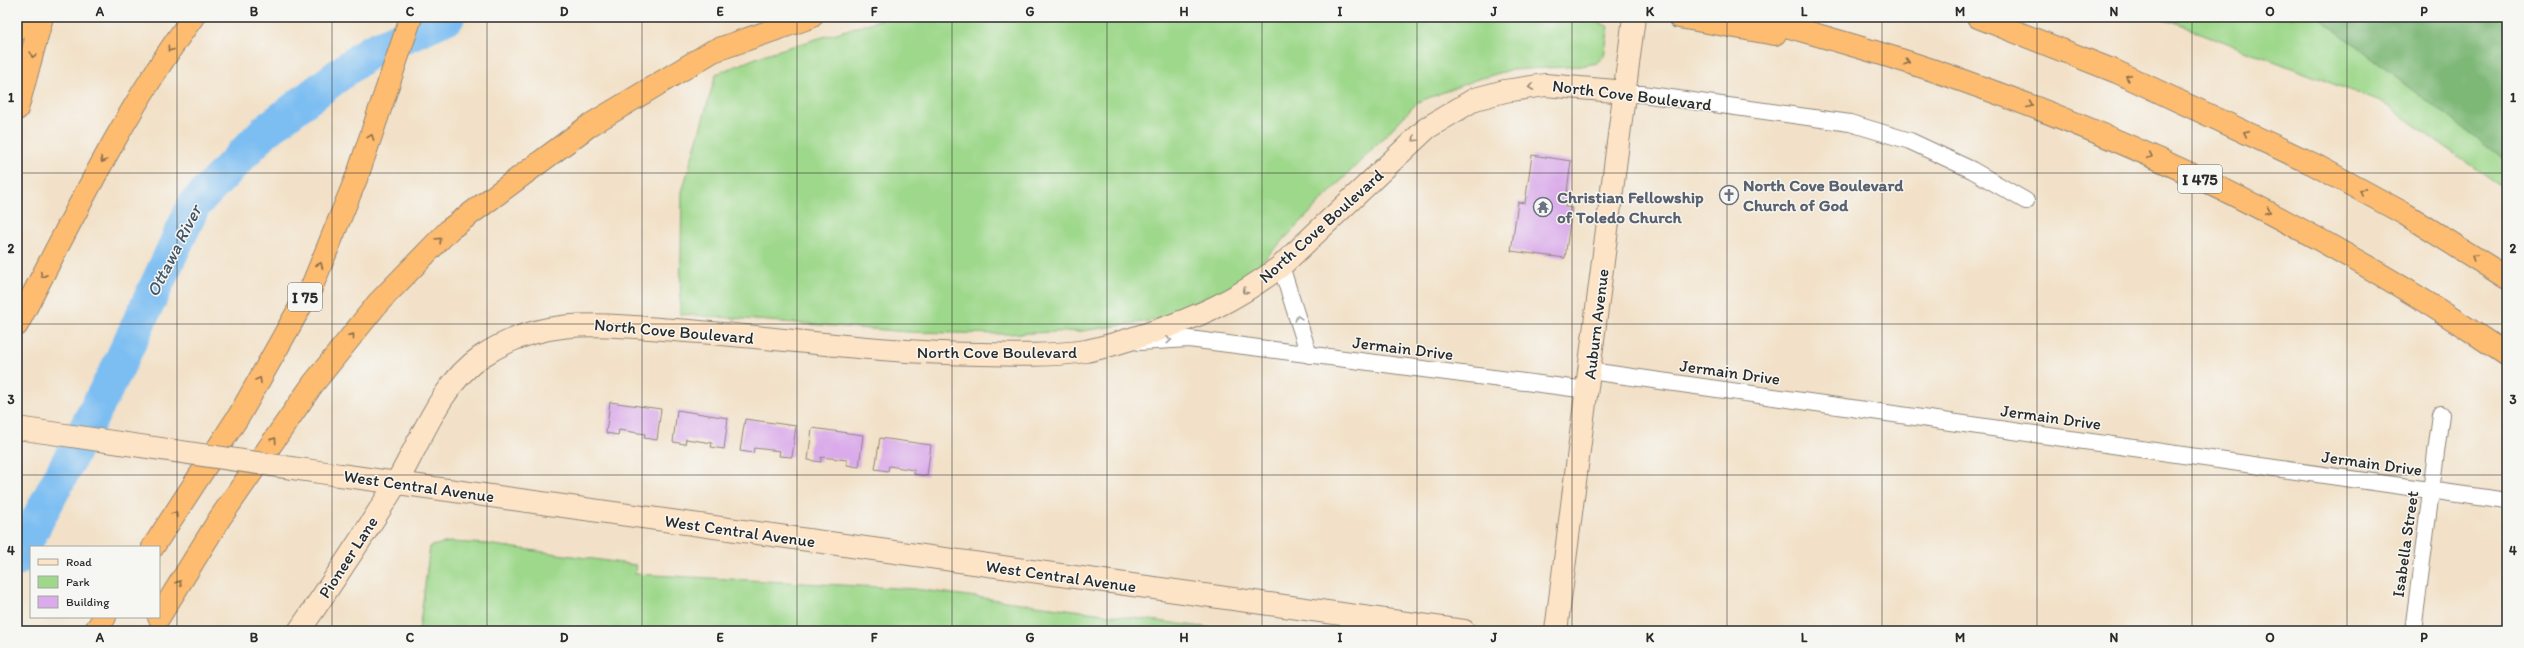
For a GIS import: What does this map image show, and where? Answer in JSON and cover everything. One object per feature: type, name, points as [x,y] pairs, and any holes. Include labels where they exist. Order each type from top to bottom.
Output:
[{"type":"highway","points":[[17,30],[21,17]]},
{"type":"highway","points":[[17,109],[42,17]]},
{"type":"highway","points":[[17,325],[98,167],[166,54],[193,17]]},
{"type":"highway","name":"I 75","points":[[154,546],[240,414],[312,286],[358,174],[411,17]]},
{"type":"highway","points":[[160,615],[220,518],[314,384],[378,303],[450,229],[590,125],[713,51],[811,17]]},
{"type":"highway","points":[[1679,17],[1870,51]]},
{"type":"highway","points":[[1755,17],[1870,51]]},
{"type":"highway","points":[[1978,17],[2117,72],[2315,165],[2404,214],[2507,278]]},
{"type":"highway","name":"I 475","points":[[1870,51],[1957,78],[2040,109],[2128,145],[2274,214],[2398,283],[2507,355]]},
{"type":"highway","points":[[95,631],[104,618]]},
{"type":"highway","points":[[150,631],[158,618]]},
{"type":"street","name":"Auburn Avenue","points":[[1556,631],[1634,17]]},
{"type":"street","name":"North Cove Boulevard","points":[[396,483],[443,398],[466,370],[481,357],[511,340],[542,329],[587,324],[692,331],[916,353],[1033,354],[1085,351],[1116,344],[1187,320],[1229,302],[1281,266],[1427,128],[1475,99],[1506,91],[1545,85],[1615,91],[1625,94],[1642,94],[1850,123],[1910,141],[1972,170],[2026,201]]},
{"type":"street","points":[[1281,266],[1309,355]]},
{"type":"street","name":"Jermain Drive","points":[[1116,344],[1189,339],[1309,355],[1588,380],[2507,501]]},
{"type":"street","name":"Isabella Street","points":[[2412,631],[2441,414]]},
{"type":"street","name":"West Central Avenue","points":[[17,428],[396,483],[1464,631]]},
{"type":"street","name":"Pioneer Lane","points":[[299,631],[396,483]]},
{"type":"green space","points":[[890,17],[1564,17],[1599,22],[1609,27],[1604,56],[1598,63],[1581,66],[1510,70],[1475,80],[1418,102],[1255,269],[1226,289],[1156,320],[1082,331],[1005,334],[909,332],[680,314],[682,192],[716,74],[766,54]]},
{"type":"green space","points":[[2159,17],[2507,17],[2507,190],[2383,103]]},
{"type":"green space","points":[[2318,17],[2507,17],[2507,162]]},
{"type":"green space","points":[[450,542],[487,544],[636,565],[635,574],[915,589],[1233,631],[419,631],[430,546]]},
{"type":"building","name":"Christian Fellowship of Toledo Church","points":[[1532,155],[1571,161],[1565,207],[1572,208],[1565,258],[1511,251],[1518,202],[1525,203]]},
{"type":"building","points":[[610,402],[661,409],[657,440],[644,438],[645,434],[619,430],[618,435],[606,433]]},
{"type":"building","points":[[677,410],[728,418],[724,449],[711,447],[712,443],[686,439],[685,444],[673,442]]},
{"type":"building","points":[[745,419],[796,426],[792,457],[779,456],[780,451],[754,448],[753,453],[740,451]]},
{"type":"building","points":[[812,428],[863,435],[859,467],[847,465],[847,460],[821,457],[821,462],[808,460]]},
{"type":"building","points":[[880,438],[931,445],[927,476],[914,474],[914,470],[889,466],[888,471],[875,469]]},
{"type":"waterway","name":"Ottawa River","points":[[17,559],[118,367],[194,205],[265,131],[369,52],[448,17]]},
{"type":"place","name":"North Cove Boulevard Church of God","points":[[1729,195]]},
{"type":"place","name":"Christian Fellowship of Toledo Church","points":[[1543,207]]}]
